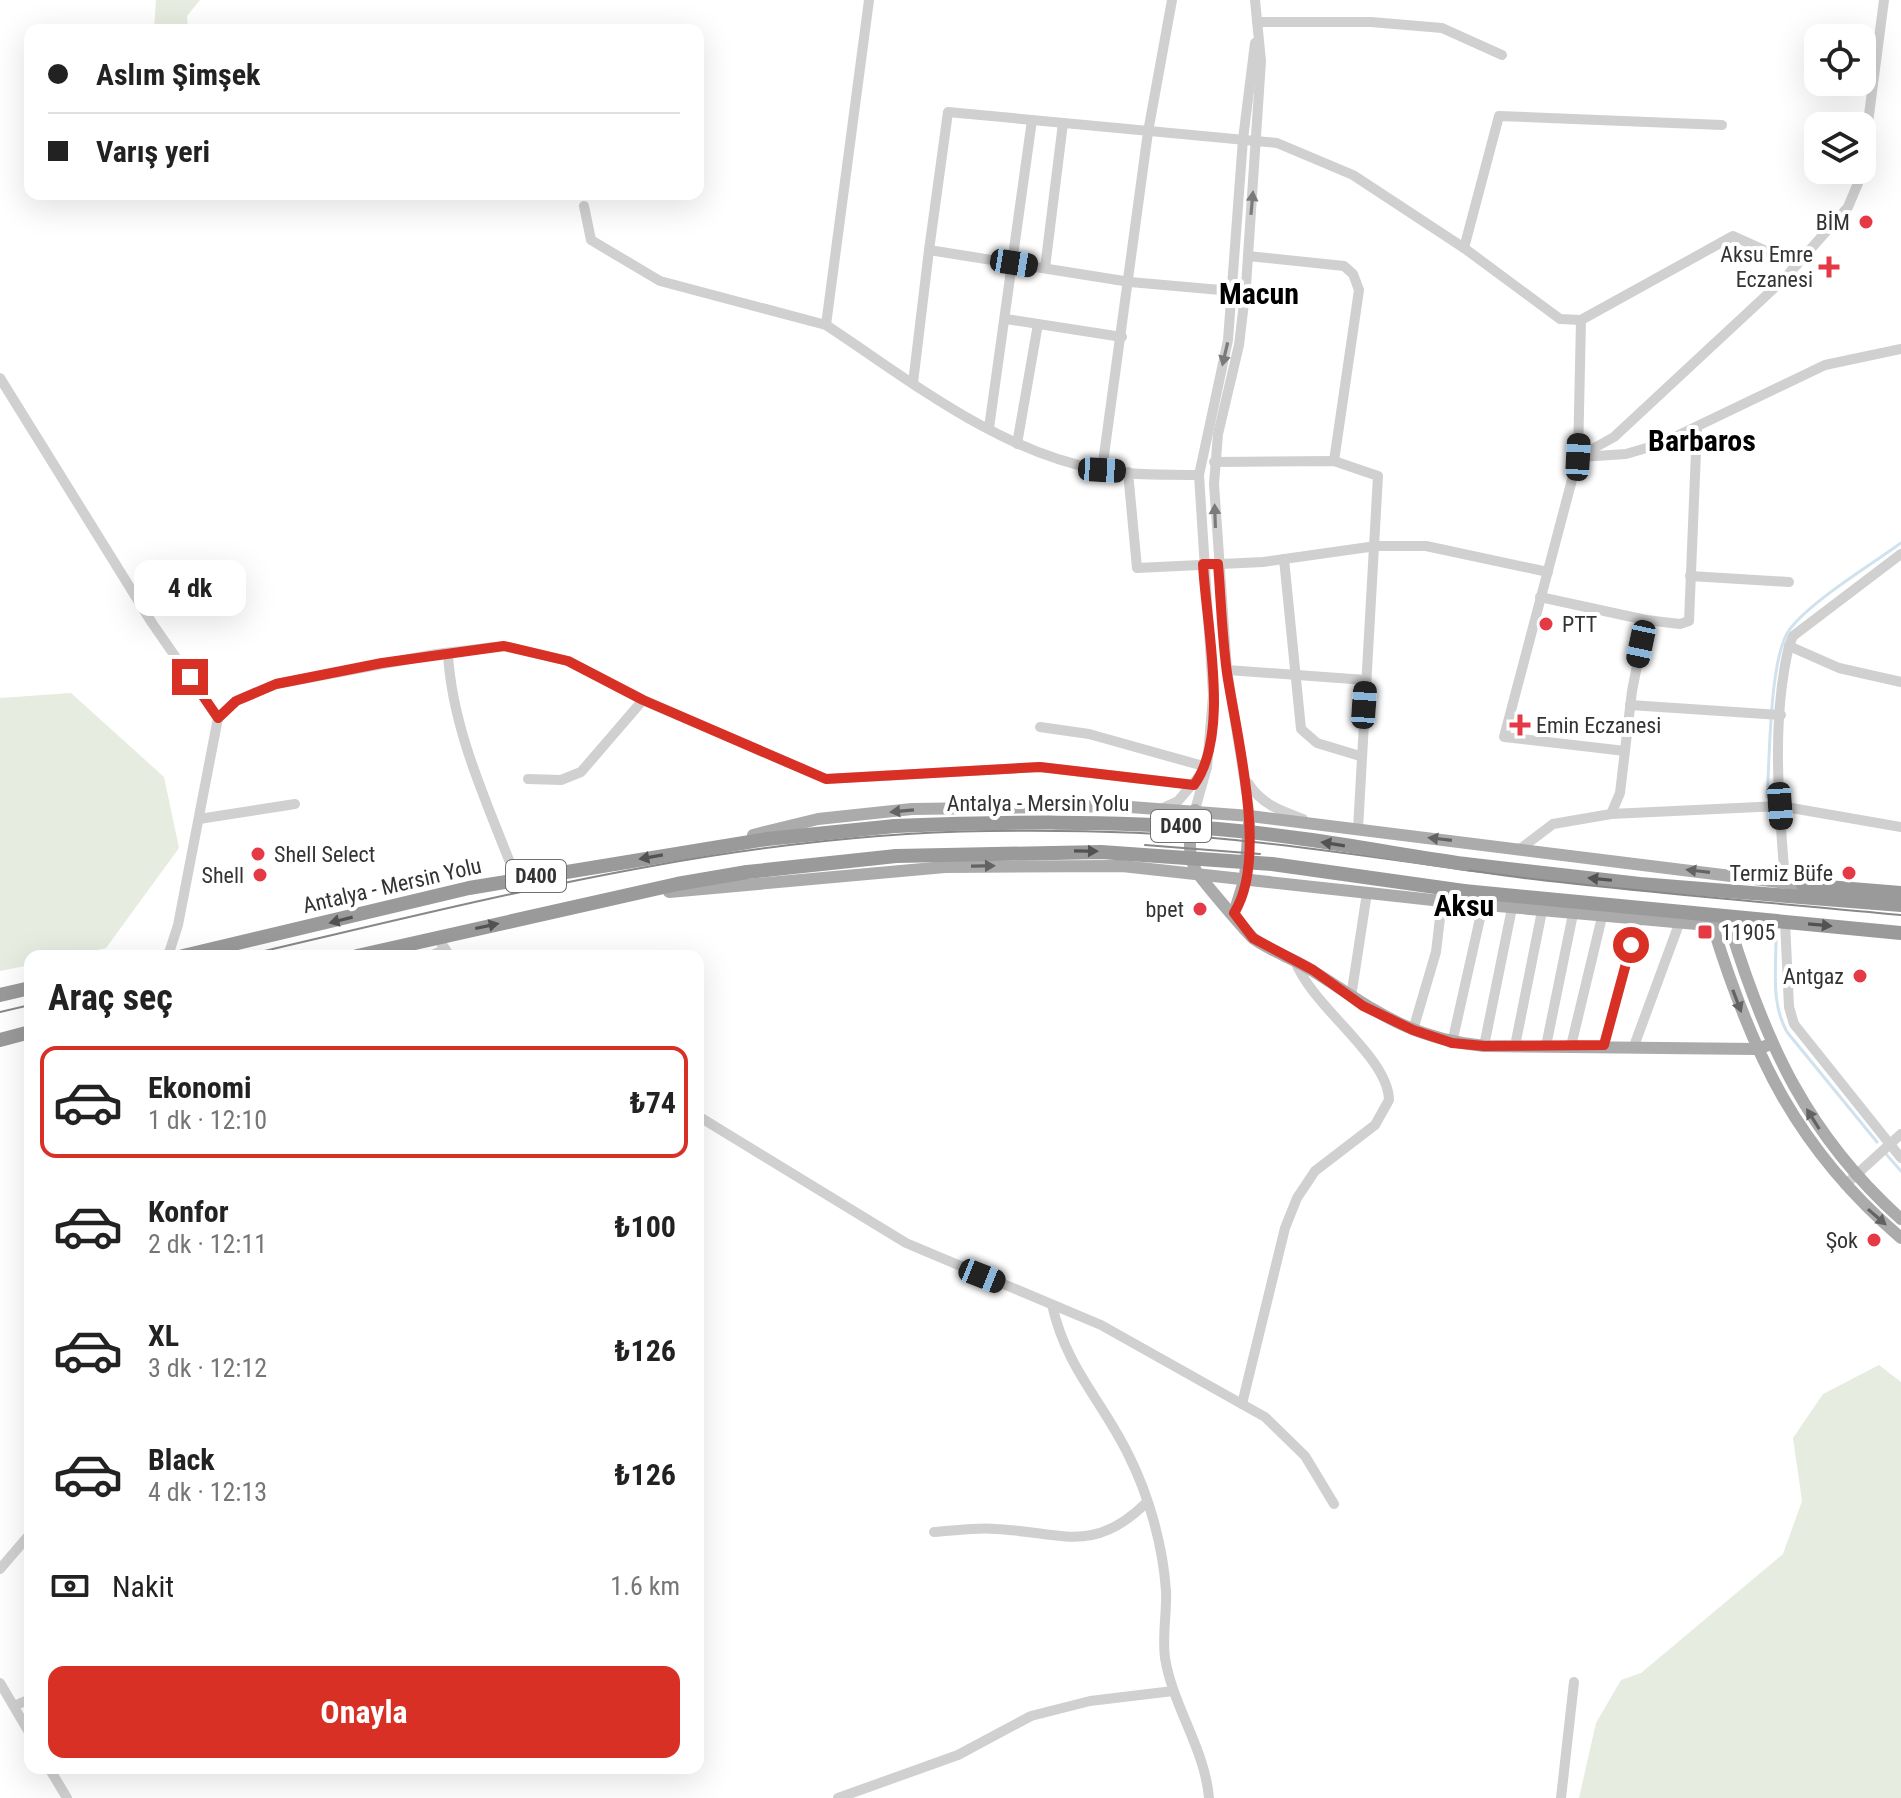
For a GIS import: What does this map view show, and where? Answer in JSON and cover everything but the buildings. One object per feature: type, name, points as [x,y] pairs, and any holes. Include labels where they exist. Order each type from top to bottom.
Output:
[{"type":"highway","name":"Antalya - Mersin Yolu","points":[[208,950],[469,888],[701,849],[895,826],[1060,822],[1189,827],[1260,833],[1465,864],[1640,884],[1901,905]]},
{"type":"highway","name":"D400","points":[[415,950],[444,947],[599,901],[747,872],[896,856],[1101,852],[1272,864],[1464,891],[1901,933]]},
{"type":"highway","points":[[1803,885],[1885,904]]},
{"type":"highway","points":[[1803,885],[1901,893]]},
{"type":"highway","points":[[1730,927],[1768,920]]},
{"type":"highway","points":[[0,995],[24,989]]},
{"type":"highway","points":[[0,1040],[24,1034]]},
{"type":"main road","points":[[701,849],[818,819],[912,809],[1032,806],[1163,808],[1250,816],[1803,885]]},
{"type":"main road","points":[[1195,810],[1189,851],[1196,872],[1253,938],[1413,1030],[1452,1043],[1484,1046],[1756,1049],[1772,1044]]},
{"type":"main road","points":[[1234,913],[1245,878],[1250,816]]},
{"type":"main road","points":[[599,901],[730,884],[945,867],[1122,866],[1442,901],[1730,927],[1772,1044],[1816,1126],[1855,1174],[1901,1219]]},
{"type":"main road","points":[[1713,927],[1756,1049],[1803,1132],[1845,1185],[1901,1238]]},
{"type":"street","points":[[826,325],[869,0]]},
{"type":"street","points":[[1102,470],[1148,132],[1172,0]]},
{"type":"street","points":[[1250,816],[1227,670],[1214,462],[1239,345],[1248,256],[1261,61],[1255,0]]},
{"type":"street","points":[[1578,457],[1614,437],[1797,265],[1848,207],[1861,176],[1884,0]]},
{"type":"street","points":[[1257,24],[1371,22],[1442,28],[1502,55]]},
{"type":"street","points":[[1195,810],[1207,767],[1213,695],[1199,475],[1228,340],[1243,139],[1257,24]]},
{"type":"street","points":[[913,383],[948,112],[1277,143],[1353,175],[1464,248],[1560,319],[1581,320],[1733,236],[1797,265]]},
{"type":"street","points":[[1464,248],[1499,116],[1722,125]]},
{"type":"street","points":[[989,428],[1032,120]]},
{"type":"street","points":[[1045,268],[1063,123]]},
{"type":"street","points":[[584,206],[591,240],[646,275],[691,291],[826,325],[913,383],[1017,444],[1102,470],[1199,475]]},
{"type":"street","points":[[929,250],[1130,282],[1232,291]]},
{"type":"street","points":[[1248,256],[1344,266],[1356,279],[1359,290],[1334,461]]},
{"type":"street","points":[[1006,319],[1122,337]]},
{"type":"street","points":[[1581,320],[1578,457],[1504,737],[1625,751]]},
{"type":"street","points":[[1017,444],[1038,324]]},
{"type":"street","points":[[1578,457],[1626,454],[1697,428],[1825,365],[1901,349]]},
{"type":"street","points":[[0,378],[152,623],[218,718]]},
{"type":"street","points":[[1540,597],[1646,620],[1680,624],[1689,621],[1697,428]]},
{"type":"street","points":[[1214,462],[1334,461],[1378,476],[1358,829]]},
{"type":"street","points":[[1128,472],[1137,568],[1284,559],[1376,546],[1426,546],[1548,572]]},
{"type":"street","points":[[1785,881],[1775,714],[1789,646],[1793,636],[1901,554]]},
{"type":"street","points":[[1284,559],[1299,720],[1304,733],[1317,743],[1360,756]]},
{"type":"street","points":[[1690,576],[1789,582]]},
{"type":"street","points":[[1611,814],[1620,793],[1630,705],[1646,620]]},
{"type":"street","points":[[170,950],[178,925],[218,718],[236,701],[276,684],[448,654],[504,646],[568,661],[643,700],[826,779],[1040,767],[1194,785]]},
{"type":"street","points":[[1789,646],[1839,668],[1901,682]]},
{"type":"street","points":[[448,654],[452,689],[467,747],[509,860]]},
{"type":"street","points":[[1227,670],[1366,680]]},
{"type":"street","points":[[528,779],[561,780],[581,772],[643,700]]},
{"type":"street","points":[[1630,705],[1775,714]]},
{"type":"street","points":[[1040,727],[1089,734],[1207,767]]},
{"type":"street","points":[[1163,808],[1178,801],[1207,767]]},
{"type":"street","points":[[1245,777],[1255,794],[1273,808],[1316,824]]},
{"type":"street","points":[[199,819],[295,804]]},
{"type":"street","points":[[1520,849],[1553,824],[1611,814],[1780,806],[1901,827]]},
{"type":"street","points":[[1351,997],[1367,893]]},
{"type":"street","points":[[1413,1030],[1436,952],[1442,901]]},
{"type":"street","points":[[1452,1043],[1483,905]]},
{"type":"street","points":[[1484,1046],[1512,908]]},
{"type":"street","points":[[1515,1046],[1542,911]]},
{"type":"street","points":[[1546,1046],[1573,914]]},
{"type":"street","points":[[1571,1046],[1602,917]]},
{"type":"street","points":[[1604,1045],[1638,920]]},
{"type":"street","points":[[1785,921],[1789,1007],[1794,1024],[1901,1158]]},
{"type":"street","points":[[1634,1046],[1679,924]]},
{"type":"street","points":[[1242,1404],[1285,1228],[1297,1198],[1315,1171],[1338,1150],[1375,1125],[1389,1100],[1383,1074],[1308,989],[1295,961]]},
{"type":"street","points":[[704,1120],[906,1243],[1101,1325],[1265,1417],[1305,1456],[1334,1504]]},
{"type":"street","points":[[1845,1185],[1901,1134]]},
{"type":"street","points":[[1052,1305],[1069,1359],[1129,1456],[1146,1503],[1164,1569],[1165,1657],[1173,1691],[1197,1750],[1209,1798]]},
{"type":"street","points":[[934,1532],[998,1529],[1079,1539],[1112,1530],[1146,1503]]},
{"type":"street","points":[[0,1569],[24,1541]]},
{"type":"street","points":[[1561,1798],[1574,1682]]},
{"type":"street","points":[[0,1683],[24,1724]]},
{"type":"street","points":[[838,1798],[958,1755],[1031,1716],[1090,1701],[1173,1691]]},
{"type":"street","points":[[14,1706],[24,1702]]},
{"type":"street","points":[[53,1774],[67,1798]]},
{"type":"shaded area","points":[[156,0],[200,0],[187,16],[188,24],[154,24]]},
{"type":"shaded area","points":[[71,693],[164,777],[179,848],[106,948],[24,950],[24,966],[0,971],[0,698]]},
{"type":"shaded area","points":[[1879,1365],[1901,1382],[1901,1798],[1579,1798],[1596,1723],[1621,1680],[1641,1673],[1783,1554],[1802,1501],[1793,1438],[1823,1394]]},
{"type":"waterway","points":[[1767,797],[1774,684],[1783,642],[1800,618],[1826,595],[1901,543]]},
{"type":"waterway","points":[[1776,940],[1776,999],[1787,1032],[1877,1142]]},
{"type":"waterway","points":[[1886,1154],[1901,1171]]},
{"type":"tram line","points":[[269,950],[520,892],[706,857],[893,835],[988,831],[1106,832],[1224,839],[1524,878],[1901,915]]},
{"type":"tram line","points":[[1145,845],[1260,854]]},
{"type":"tram line","points":[[0,1012],[24,1006]]},
{"type":"place","name":"BİM","points":[[1866,222]]},
{"type":"place","name":"Aksu Emre Eczanesi","points":[[1829,267]]},
{"type":"place","name":"PTT","points":[[1546,624]]},
{"type":"place","name":"Emin Eczanesi","points":[[1520,725]]},
{"type":"place","name":"Shell Select","points":[[258,854]]},
{"type":"place","name":"Termiz Büfe","points":[[1849,873]]},
{"type":"place","name":"Shell","points":[[260,875]]},
{"type":"place","name":"bpet","points":[[1200,909]]},
{"type":"place","name":"11905","points":[[1705,932]]},
{"type":"place","name":"Antgaz","points":[[1860,976]]},
{"type":"place","name":"Şok","points":[[1874,1240]]},
{"type":"district","name":"Macun","points":[[1259,294]]},
{"type":"district","name":"Barbaros","points":[[1702,441]]},
{"type":"district","name":"Aksu","points":[[1464,906]]},
{"type":"route","points":[[190,677],[218,718],[236,701],[276,684],[327,672],[504,646],[568,661],[643,700],[826,779],[1040,767],[1194,785],[1207,767],[1213,695],[1203,564],[1218,564],[1227,670],[1250,816],[1245,878],[1240,905],[1234,913],[1253,938],[1313,970],[1363,1006],[1413,1030],[1452,1043],[1484,1046],[1604,1045],[1631,945]]}]
